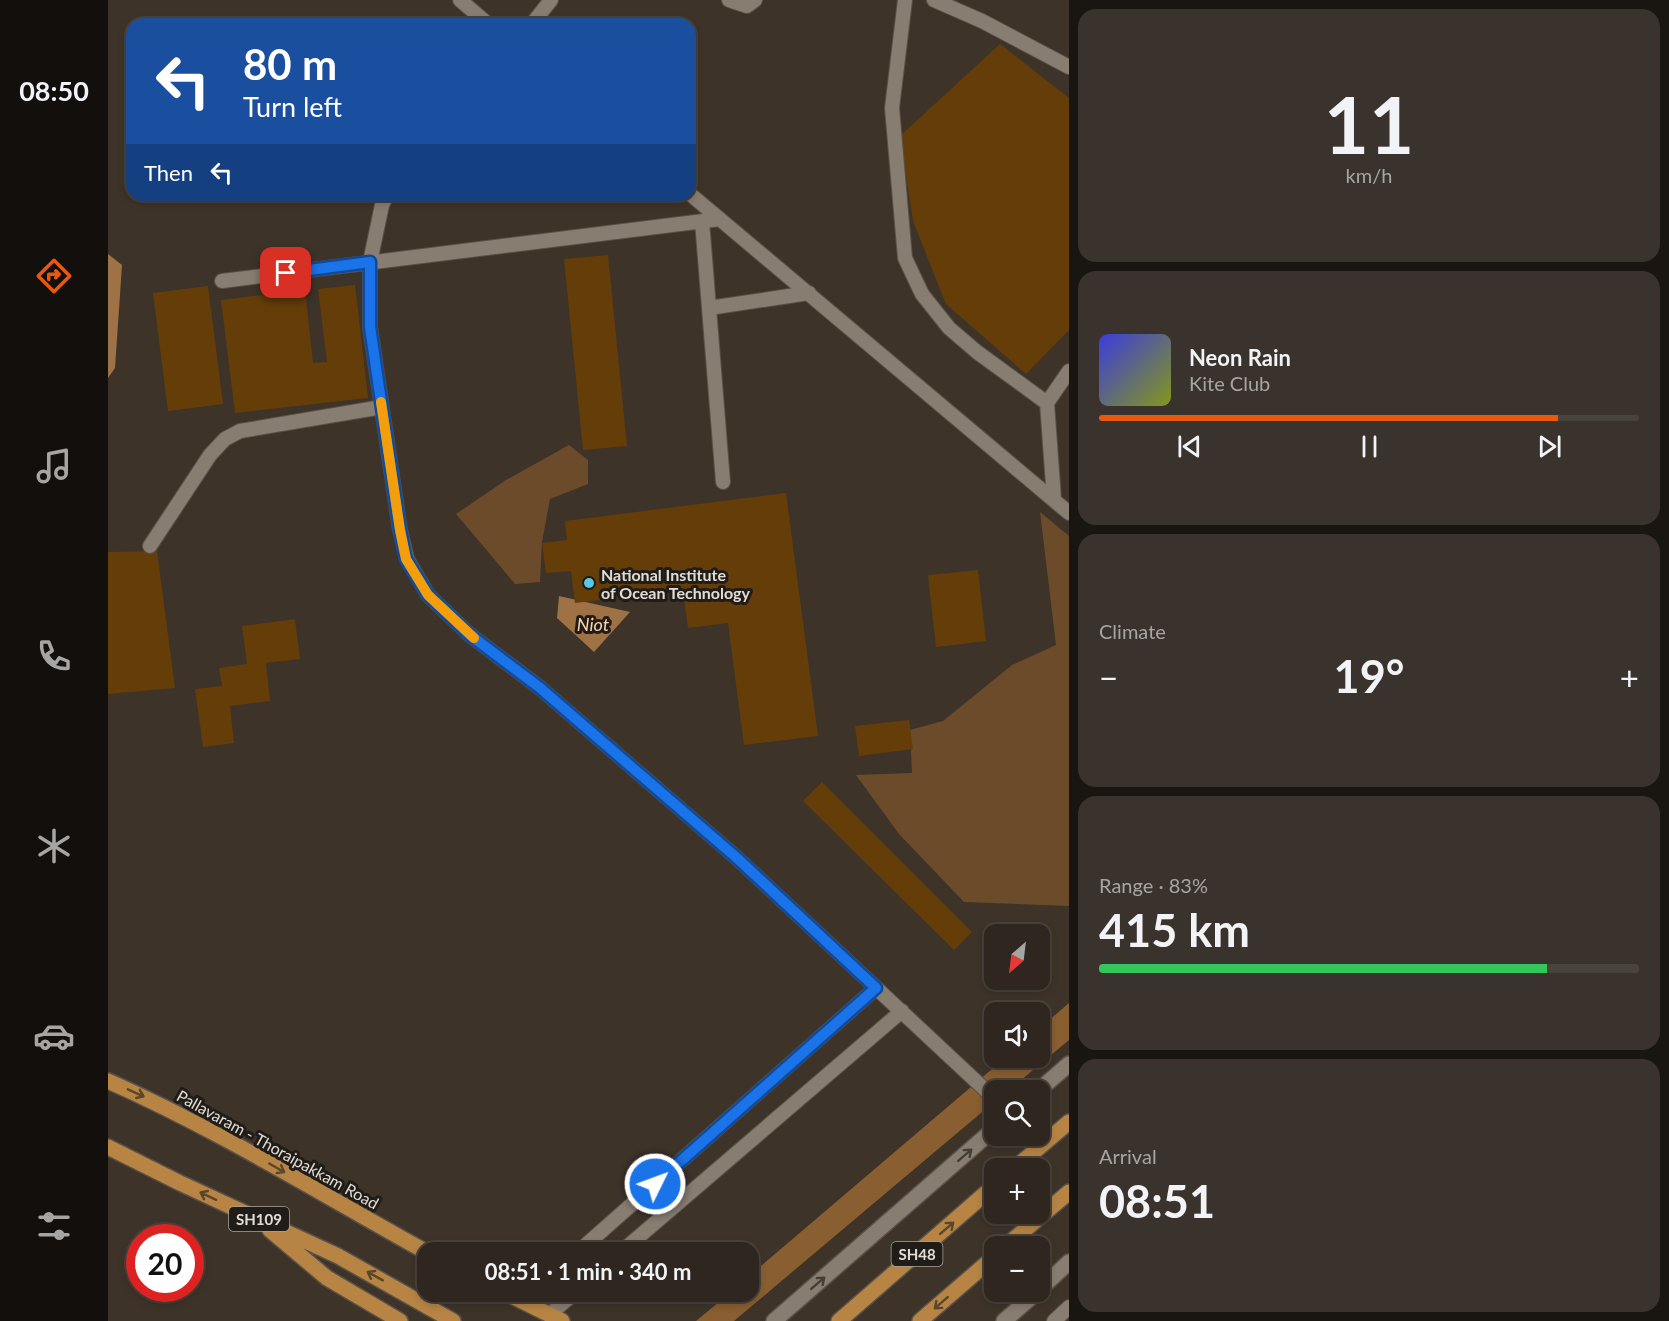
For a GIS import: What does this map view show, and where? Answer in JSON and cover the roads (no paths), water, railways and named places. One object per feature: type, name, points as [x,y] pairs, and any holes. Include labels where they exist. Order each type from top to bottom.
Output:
[{"type":"main road","name":"Pallavaram - Thoraipakkam Road","points":[[108,1081],[208,1128],[417,1247]]},
{"type":"main road","points":[[1027,1158],[1069,1122]]},
{"type":"main road","name":"SH109","points":[[108,1147],[338,1256],[453,1321]]},
{"type":"main road","points":[[1018,1236],[1069,1192]]},
{"type":"main road","name":"SH48","points":[[839,1321],[984,1195]]},
{"type":"main road","points":[[255,1218],[327,1278],[399,1320]]},
{"type":"main road","points":[[920,1321],[984,1266]]},
{"type":"main road","points":[[536,1302],[556,1318]]},
{"type":"street","points":[[1050,1080],[1069,1064]]},
{"type":"street","points":[[774,1321],[984,1138]]},
{"type":"street","points":[[1050,1279],[1069,1262]]},
{"type":"street","points":[[1007,1320],[1026,1302]]},
{"type":"lane","points":[[460,0],[481,18]]},
{"type":"lane","points":[[537,18],[551,0]]},
{"type":"lane","points":[[729,0],[747,6],[755,0]]},
{"type":"lane","points":[[905,0],[892,108],[905,258],[922,294],[949,328],[977,352],[1047,403]]},
{"type":"lane","points":[[934,0],[982,21],[1069,67]]},
{"type":"lane","points":[[696,199],[1069,513]]},
{"type":"lane","points":[[384,201],[370,262],[370,327],[406,559],[428,595],[470,635],[539,687],[737,858],[984,1089]]},
{"type":"lane","points":[[222,281],[720,219]]},
{"type":"lane","points":[[702,221],[723,482]]},
{"type":"lane","points":[[709,308],[809,293]]},
{"type":"lane","points":[[1054,499],[1047,403],[1069,371]]},
{"type":"lane","points":[[150,546],[210,455],[225,439],[240,432],[382,407]]},
{"type":"lane","points":[[589,1242],[876,988]]},
{"type":"lane","points":[[633,1242],[902,1011]]},
{"type":"lane","points":[[556,1318],[568,1302]]},
{"type":"lane","points":[[1054,1321],[1069,1307]]},
{"type":"water","points":[[108,254],[122,265],[115,368],[108,378]]},
{"type":"water","name":"Niot","points":[[559,596],[630,612],[594,652],[557,618]]},
{"type":"place","name":"National Institute of Ocean Technology","points":[[589,583]]}]
